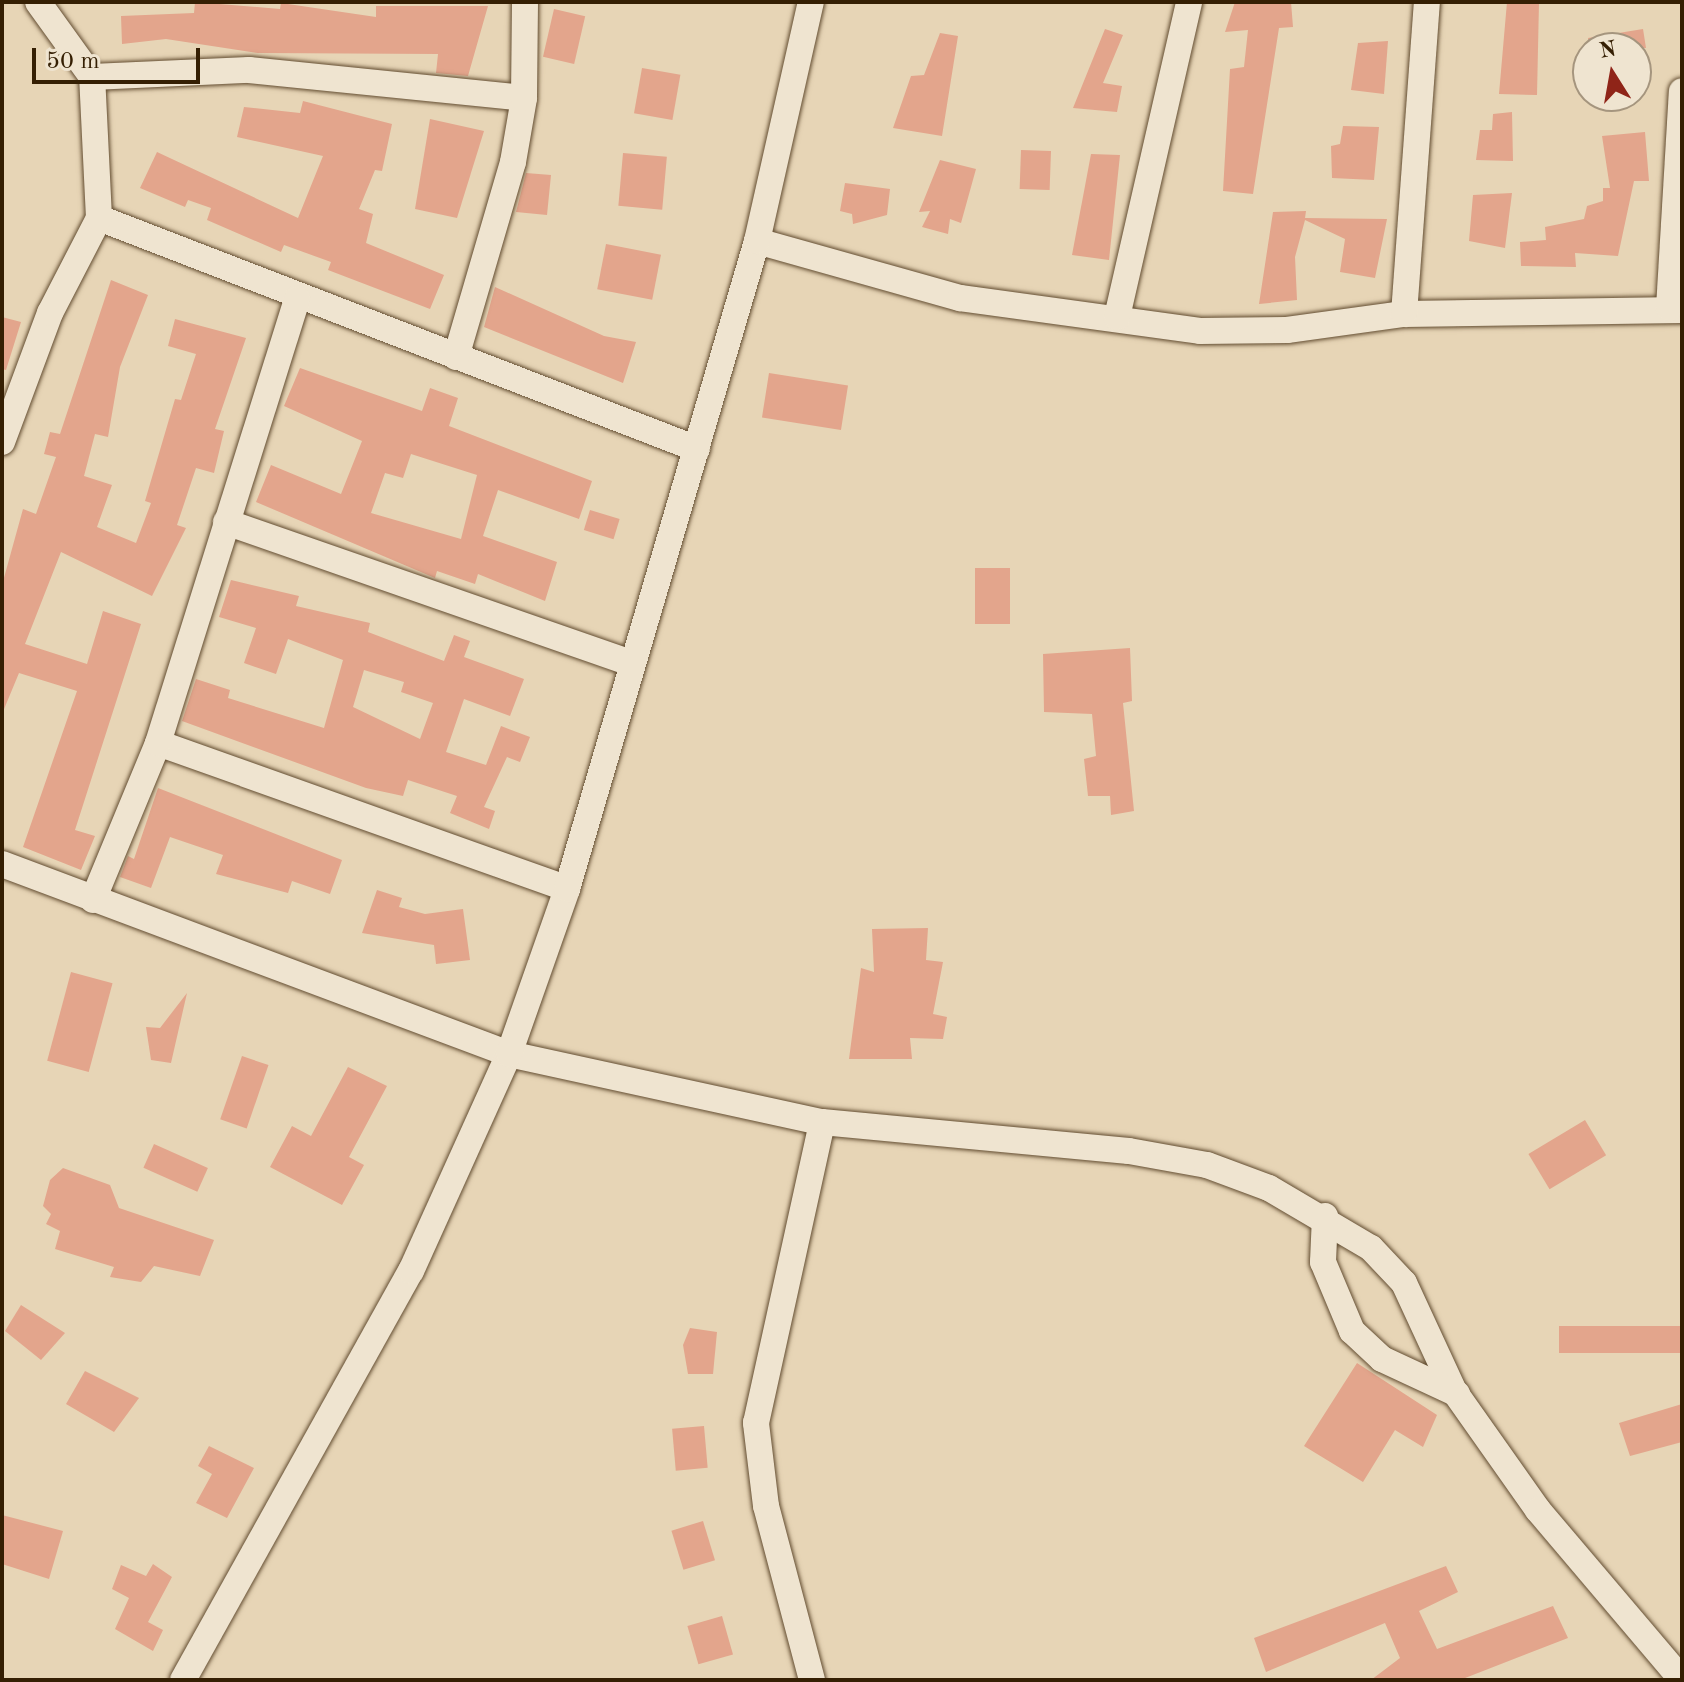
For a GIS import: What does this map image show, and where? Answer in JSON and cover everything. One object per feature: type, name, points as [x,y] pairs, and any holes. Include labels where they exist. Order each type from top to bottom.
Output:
[{"type":"street","points":[[3,436],[50,313],[99,218],[92,77],[38,2]]},
{"type":"street","points":[[456,357],[513,162],[524,98],[525,2]]},
{"type":"street","points":[[183,1680],[411,1271],[509,1054],[567,889],[628,662],[697,449],[757,241],[811,2]]},
{"type":"street","points":[[1117,317],[1189,2]]},
{"type":"street","points":[[1404,314],[1427,2]]},
{"type":"street","points":[[92,77],[249,70],[524,98]]},
{"type":"street","points":[[757,241],[960,298],[1117,317],[1200,331],[1287,330],[1404,314],[1675,309],[1682,91]]},
{"type":"street","points":[[99,218],[297,299],[697,449]]},
{"type":"street","points":[[93,900],[158,743],[297,299]]},
{"type":"street","points":[[226,522],[628,662]]},
{"type":"street","points":[[158,743],[567,889]]},
{"type":"street","points":[[2,864],[509,1054],[822,1122],[1207,1165],[1325,1216],[1404,1283],[1457,1394],[1538,1510],[1682,1680]]},
{"type":"street","points":[[812,1680],[766,1506],[756,1423],[761,1372],[814,1179],[822,1122]]},
{"type":"street","points":[[1325,1216],[1323,1262],[1352,1331],[1382,1359],[1457,1394]]},
{"type":"building","points":[[195,2],[280,9],[281,3],[376,17],[376,6],[488,6],[468,76],[436,73],[438,54],[258,53],[166,39],[122,44],[121,16],[194,13]]},
{"type":"building","points":[[1235,2],[1291,2],[1293,27],[1279,28],[1253,194],[1223,191],[1230,69],[1244,67],[1248,30],[1225,32]]},
{"type":"building","points":[[1507,2],[1539,2],[1537,95],[1499,94]]},
{"type":"building","points":[[554,9],[585,16],[574,64],[543,57]]},
{"type":"building","points":[[1105,29],[1123,35],[1103,83],[1122,86],[1117,112],[1073,108]]},
{"type":"building","points":[[940,33],[958,36],[942,136],[893,128],[911,76],[924,75]]},
{"type":"building","points":[[1388,41],[1384,94],[1351,90],[1358,43]]},
{"type":"building","points":[[642,68],[680,75],[672,120],[634,113]]},
{"type":"building","points":[[303,101],[392,124],[382,171],[375,170],[359,209],[373,214],[366,243],[444,275],[430,309],[328,270],[331,262],[284,245],[281,252],[207,220],[211,208],[188,200],[185,207],[140,188],[157,152],[298,218],[323,156],[237,137],[244,107],[300,113]]},
{"type":"building","points":[[1512,112],[1513,161],[1476,160],[1480,130],[1492,130],[1493,114]]},
{"type":"building","points":[[430,119],[484,131],[457,218],[415,209]]},
{"type":"building","points":[[1343,126],[1379,127],[1374,180],[1332,178],[1331,146],[1340,144]]},
{"type":"building","points":[[1645,132],[1649,181],[1634,181],[1618,256],[1575,253],[1576,267],[1521,266],[1520,242],[1546,240],[1545,227],[1584,219],[1587,206],[1603,201],[1603,188],[1610,188],[1602,136]]},
{"type":"building","points":[[1021,150],[1051,151],[1050,190],[1020,189]]},
{"type":"building","points":[[623,153],[667,157],[662,210],[618,206]]},
{"type":"building","points":[[1091,154],[1120,155],[1109,260],[1072,255]]},
{"type":"building","points":[[940,160],[976,169],[961,223],[950,219],[948,234],[922,227],[930,211],[919,212]]},
{"type":"building","points":[[526,173],[551,175],[547,215],[516,212]]},
{"type":"building","points":[[845,183],[890,189],[887,215],[853,224],[852,214],[840,211]]},
{"type":"building","points":[[1512,193],[1505,248],[1469,241],[1473,195]]},
{"type":"building","points":[[1306,211],[1305,218],[1387,219],[1375,278],[1340,272],[1345,239],[1305,220],[1295,257],[1297,300],[1259,304],[1273,212]]},
{"type":"building","points":[[606,244],[661,255],[652,300],[597,289]]},
{"type":"building","points":[[111,280],[148,295],[120,367],[108,437],[95,434],[84,476],[112,485],[97,527],[136,543],[151,503],[145,501],[175,399],[181,400],[196,354],[168,346],[175,319],[246,338],[215,429],[224,431],[214,473],[196,468],[177,525],[186,528],[152,596],[61,552],[25,644],[87,664],[103,611],[141,624],[75,830],[95,836],[81,870],[23,847],[77,691],[19,673],[2,714],[2,585],[23,509],[36,514],[56,457],[44,454],[50,432],[60,434]]},
{"type":"building","points":[[495,287],[604,336],[636,342],[623,383],[484,327]]},
{"type":"building","points":[[2,317],[21,322],[6,370],[2,369]]},
{"type":"building","points":[[300,368],[422,411],[430,388],[458,398],[449,426],[592,481],[579,519],[498,490],[483,536],[557,562],[545,601],[478,574],[475,584],[437,571],[435,578],[256,502],[271,465],[341,494],[362,441],[284,406]],"holes":[[[411,454],[477,475],[461,539],[371,513],[385,473],[403,478]]]},
{"type":"building","points":[[769,373],[848,386],[841,430],[762,417]]},
{"type":"building","points":[[590,510],[620,519],[614,539],[584,530]]},
{"type":"building","points":[[975,568],[1010,568],[1010,624],[975,624]]},
{"type":"building","points":[[231,580],[299,596],[296,606],[370,623],[368,632],[444,661],[454,635],[470,641],[464,657],[524,679],[510,716],[464,699],[446,752],[486,765],[501,726],[530,737],[520,762],[507,757],[484,807],[495,811],[489,829],[450,813],[457,796],[408,780],[403,796],[366,788],[182,721],[196,679],[230,690],[228,698],[324,728],[343,660],[288,639],[276,674],[244,663],[256,628],[219,617]],"holes":[[[364,670],[404,682],[401,692],[433,703],[420,739],[353,707]]]},
{"type":"building","points":[[1130,648],[1132,701],[1123,703],[1134,811],[1111,815],[1110,796],[1088,796],[1084,759],[1096,756],[1092,714],[1044,712],[1043,654]]},
{"type":"building","points":[[158,788],[342,860],[330,894],[292,881],[288,893],[216,874],[223,855],[170,837],[151,888],[120,877],[128,856],[134,859]]},
{"type":"building","points":[[377,890],[402,898],[399,907],[425,914],[463,909],[470,960],[436,964],[434,945],[362,933]]},
{"type":"building","points":[[928,928],[926,960],[943,962],[933,1014],[947,1017],[943,1039],[910,1038],[912,1059],[849,1059],[861,968],[874,972],[872,929]]},
{"type":"building","points":[[71,972],[113,983],[89,1072],[47,1061]]},
{"type":"building","points":[[187,993],[171,1063],[151,1060],[146,1027],[160,1028]]},
{"type":"building","points":[[242,1056],[268,1065],[247,1128],[220,1119]]},
{"type":"building","points":[[348,1067],[387,1086],[349,1157],[364,1165],[342,1205],[270,1167],[292,1126],[311,1136]]},
{"type":"building","points":[[1585,1120],[1606,1155],[1550,1189],[1528,1154]]},
{"type":"building","points":[[154,1144],[208,1168],[197,1192],[143,1168]]},
{"type":"building","points":[[63,1168],[110,1185],[119,1208],[214,1240],[200,1276],[154,1266],[141,1282],[110,1277],[114,1267],[55,1249],[60,1231],[46,1224],[51,1214],[43,1206],[50,1180]]},
{"type":"building","points":[[21,1305],[65,1333],[41,1360],[5,1331]]},
{"type":"building","points":[[1559,1326],[1682,1326],[1682,1353],[1559,1353]]},
{"type":"building","points":[[690,1328],[717,1332],[713,1374],[688,1374],[683,1345]]},
{"type":"building","points":[[1357,1363],[1437,1415],[1423,1447],[1395,1430],[1363,1482],[1304,1446]]},
{"type":"building","points":[[85,1371],[139,1398],[114,1432],[66,1404]]},
{"type":"building","points":[[1682,1404],[1682,1442],[1630,1456],[1619,1423]]},
{"type":"building","points":[[704,1426],[708,1468],[676,1471],[672,1429]]},
{"type":"building","points":[[209,1446],[254,1468],[227,1518],[196,1503],[212,1474],[198,1466]]},
{"type":"building","points":[[2,1515],[63,1531],[49,1579],[2,1564]]},
{"type":"building","points":[[703,1521],[715,1560],[683,1570],[671,1531]]},
{"type":"building","points":[[153,1564],[172,1577],[148,1622],[163,1630],[153,1651],[115,1629],[129,1598],[112,1589],[121,1565],[146,1576]]},
{"type":"building","points":[[1446,1566],[1458,1592],[1419,1611],[1437,1649],[1553,1606],[1568,1638],[1460,1680],[1371,1680],[1400,1658],[1385,1623],[1266,1672],[1254,1638]]},
{"type":"building","points":[[722,1616],[733,1654],[698,1664],[687,1626]]}]
